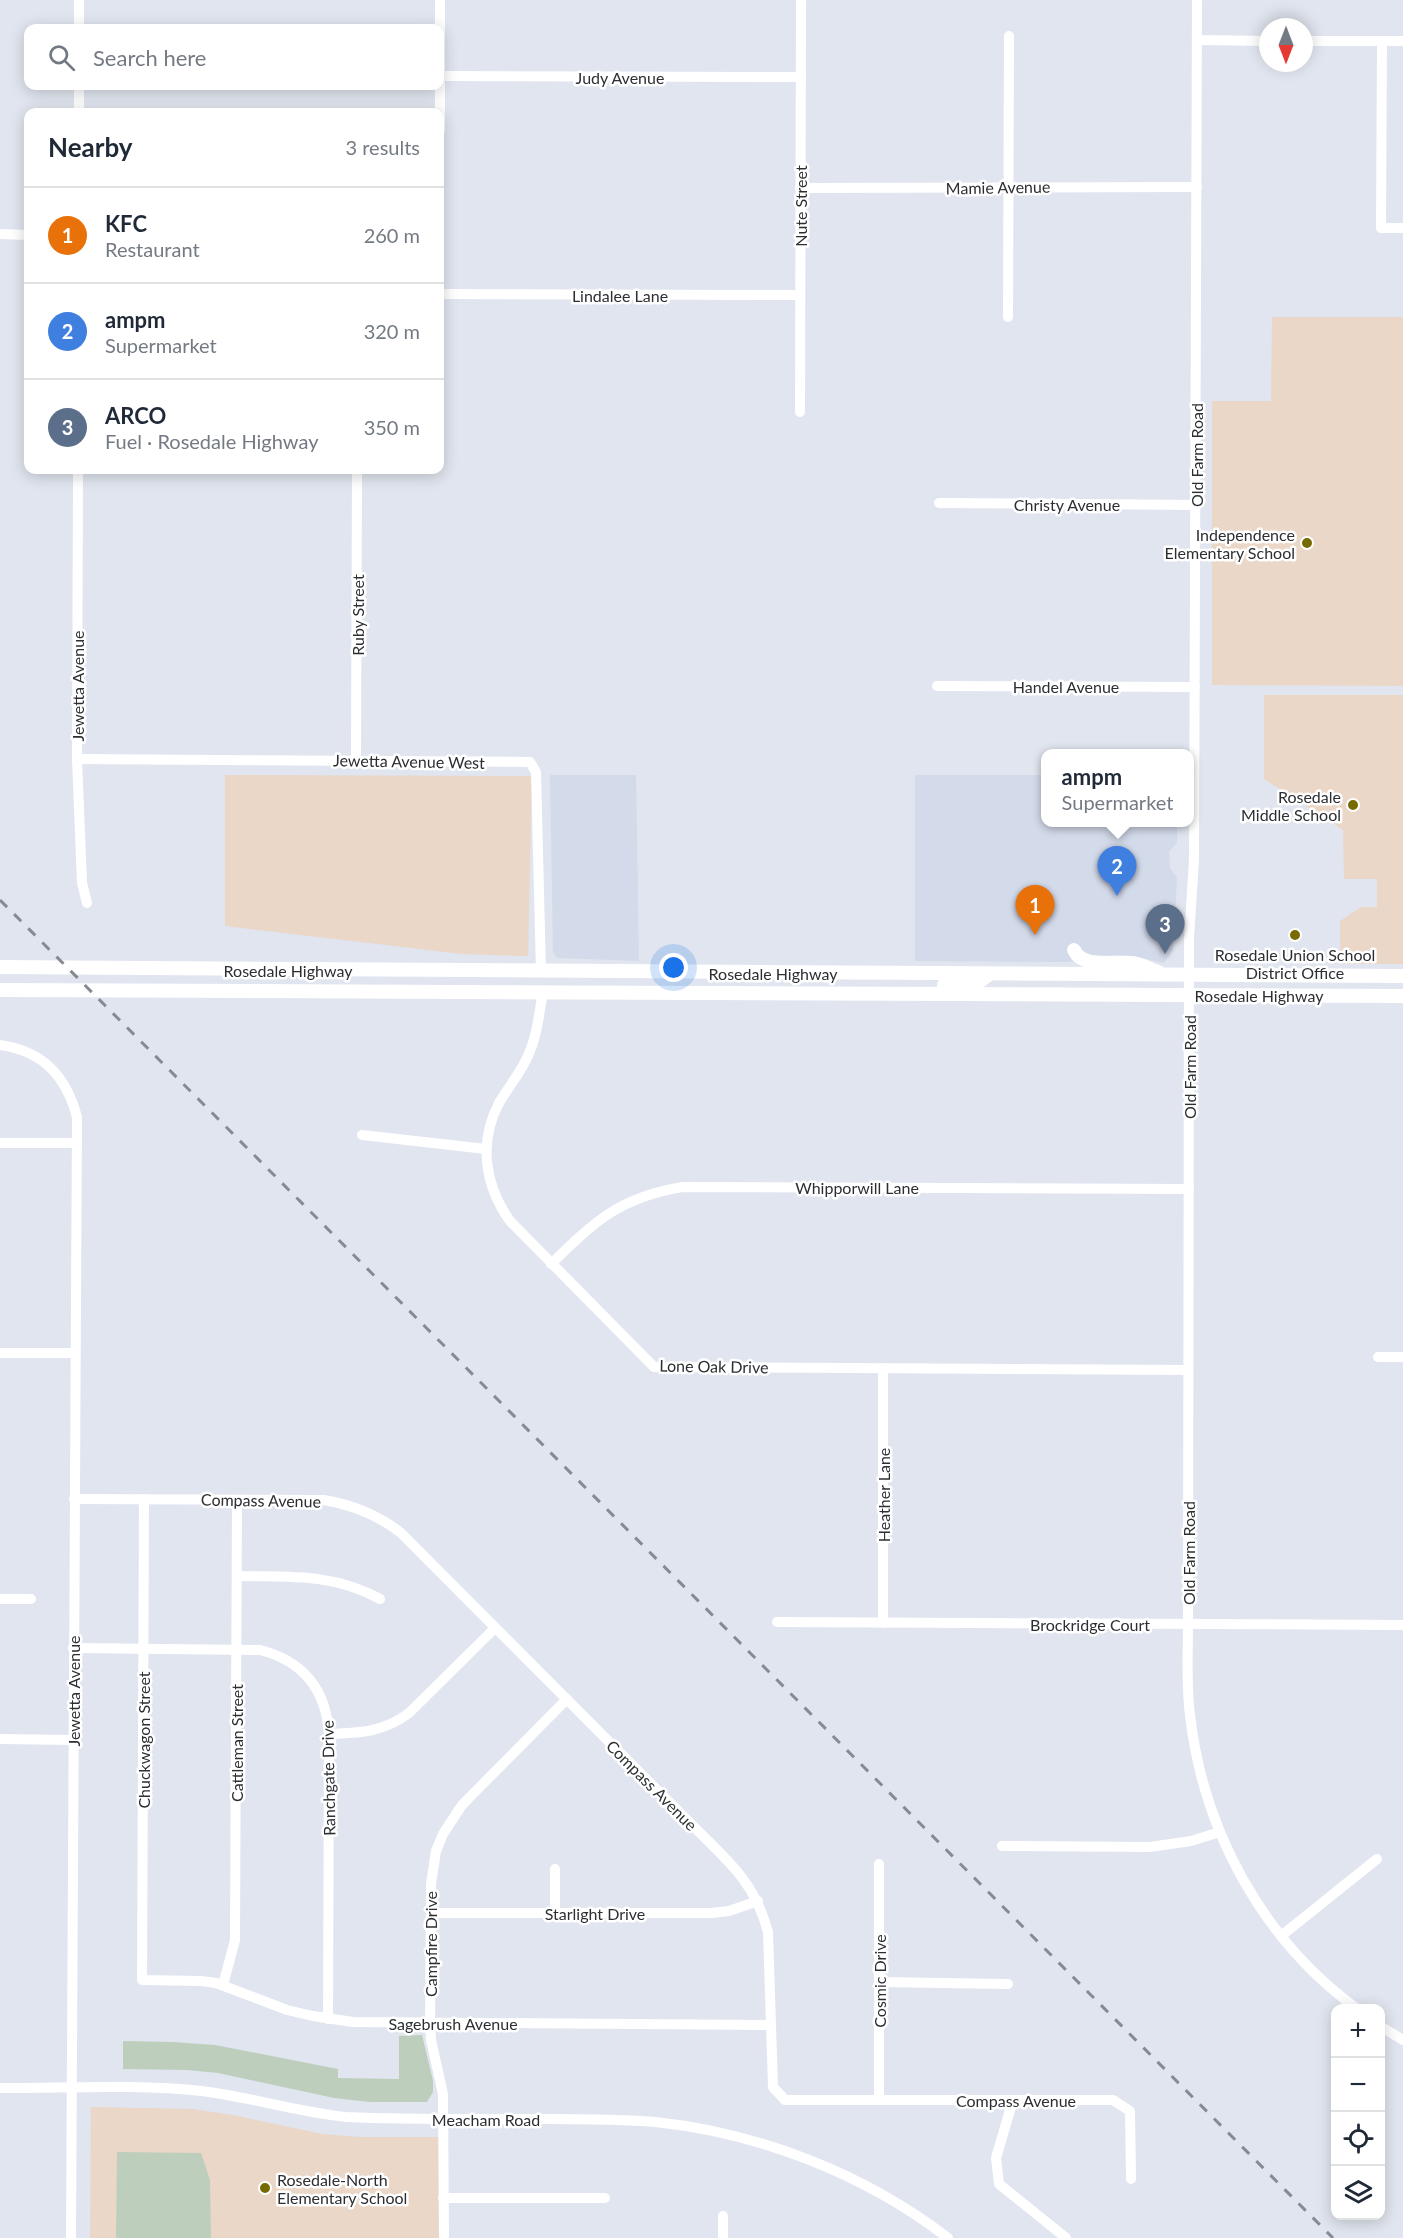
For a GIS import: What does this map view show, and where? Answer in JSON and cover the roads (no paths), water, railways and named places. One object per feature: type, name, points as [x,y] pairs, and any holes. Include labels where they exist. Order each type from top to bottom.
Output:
[{"type":"main road","points":[[1074,950],[1077,957],[1086,962],[1133,963],[1166,975]]},
{"type":"main road","name":"Rosedale Highway","points":[[0,967],[1403,976]]},
{"type":"main road","points":[[311,990],[358,982],[525,983],[536,980],[541,972]]},
{"type":"main road","points":[[543,992],[551,981],[558,980],[656,980],[683,972]]},
{"type":"main road","points":[[841,993],[870,985],[977,983],[991,974]]},
{"type":"main road","points":[[1367,996],[1403,989]]},
{"type":"main road","name":"Rosedale Highway","points":[[0,990],[1403,996]]},
{"type":"street","points":[[79,0],[79,24]]},
{"type":"street","points":[[440,0],[440,24]]},
{"type":"street","name":"Nute Street","points":[[800,412],[801,0]]},
{"type":"street","name":"Old Farm Road","points":[[1197,0],[1194,860],[1189,938],[1188,1685],[1194,1744],[1208,1801],[1220,1832],[1246,1885],[1281,1936],[1321,1979],[1351,2004]]},
{"type":"street","points":[[1008,317],[1009,36]]},
{"type":"street","points":[[1197,40],[1259,41]]},
{"type":"street","points":[[1313,41],[1403,41]]},
{"type":"street","points":[[1382,41],[1381,228],[1403,228]]},
{"type":"street","name":"Judy Avenue","points":[[444,76],[801,77]]},
{"type":"street","points":[[79,90],[79,108]]},
{"type":"street","points":[[440,90],[440,108]]},
{"type":"street","name":"Mamie Avenue","points":[[800,188],[1197,187]]},
{"type":"street","points":[[0,234],[24,235]]},
{"type":"street","name":"Lindalee Lane","points":[[444,294],[800,296]]},
{"type":"street","name":"Jewetta Avenue","points":[[78,474],[77,759],[82,883],[87,903]]},
{"type":"street","name":"Ruby Street","points":[[356,760],[357,474]]},
{"type":"street","name":"Christy Avenue","points":[[939,503],[1196,504]]},
{"type":"street","name":"Handel Avenue","points":[[937,686],[1195,687]]},
{"type":"street","name":"Jewetta Avenue West","points":[[77,759],[530,762],[536,772],[541,972]]},
{"type":"street","name":"Lone Oak Drive","points":[[543,992],[531,1051],[493,1116],[486,1149],[489,1179],[501,1209],[517,1229],[654,1367],[1188,1370]]},
{"type":"street","name":"Jewetta Avenue","points":[[0,1045],[22,1050],[37,1057],[57,1073],[65,1084],[77,1117],[71,2238]]},
{"type":"street","points":[[362,1135],[486,1149]]},
{"type":"street","points":[[0,1143],[77,1143]]},
{"type":"street","name":"Whipporwill Lane","points":[[551,1264],[588,1228],[619,1206],[640,1197],[683,1187],[1189,1188]]},
{"type":"street","points":[[0,1353],[75,1353]]},
{"type":"street","points":[[1378,1357],[1403,1357]]},
{"type":"street","name":"Heather Lane","points":[[883,1368],[883,1623]]},
{"type":"street","name":"Compass Avenue","points":[[74,1499],[324,1500],[342,1503],[374,1514],[401,1533],[740,1873],[758,1901],[766,1923],[770,1948],[773,2087],[785,2100],[1113,2100],[1130,2111],[1131,2179]]},
{"type":"street","name":"Chuckwagon Street","points":[[142,1980],[144,1499]]},
{"type":"street","name":"Cattleman Street","points":[[223,1985],[235,1940],[237,1500]]},
{"type":"street","points":[[237,1576],[313,1577],[332,1580],[349,1584],[380,1599]]},
{"type":"street","points":[[0,1599],[31,1599]]},
{"type":"street","name":"Brockridge Court","points":[[777,1622],[1403,1625]]},
{"type":"street","points":[[330,1734],[373,1731],[398,1721],[409,1713],[495,1628]]},
{"type":"street","name":"Ranchgate Drive","points":[[73,1648],[260,1650],[274,1654],[300,1668],[318,1691],[325,1704],[330,1734],[328,2019]]},
{"type":"street","name":"Campfire Drive","points":[[444,2238],[443,2094],[431,2040],[430,2023],[432,1867],[443,1834],[462,1805],[567,1699]]},
{"type":"street","points":[[0,1739],[73,1740]]},
{"type":"street","points":[[1002,1846],[1150,1847],[1191,1841],[1220,1832]]},
{"type":"street","points":[[1281,1936],[1377,1859]]},
{"type":"street","name":"Cosmic Drive","points":[[879,1864],[879,2099]]},
{"type":"street","points":[[555,1869],[555,1913]]},
{"type":"street","name":"Starlight Drive","points":[[430,1913],[712,1913],[729,1911],[758,1901]]},
{"type":"street","name":"Sagebrush Avenue","points":[[142,1980],[201,1981],[223,1985],[286,2010],[353,2022],[771,2025]]},
{"type":"street","points":[[879,1983],[1008,1984]]},
{"type":"street","points":[[1385,2029],[1403,2040]]},
{"type":"street","name":"Meacham Road","points":[[0,2088],[188,2090],[230,2095],[317,2114],[376,2118],[614,2119],[686,2126],[726,2134],[796,2155],[844,2175],[907,2210],[948,2238]]},
{"type":"street","points":[[1013,2100],[996,2158],[999,2184],[1066,2238]]},
{"type":"street","points":[[443,2198],[604,2198]]},
{"type":"street","points":[[723,2216],[723,2238]]},
{"type":"railway","points":[[0,900],[1333,2238]]},
{"type":"place","name":"Independence Elementary School","points":[[1307,543]]},
{"type":"place","name":"Rosedale Middle School","points":[[1353,805]]},
{"type":"place","name":"ampm","points":[[1117,896]]},
{"type":"place","name":"KFC","points":[[1035,935]]},
{"type":"place","name":"Rosedale Union School District Office","points":[[1295,935]]},
{"type":"place","name":"ARCO","points":[[1165,954]]},
{"type":"place","name":"Rosedale-North Elementary School","points":[[265,2188]]}]
